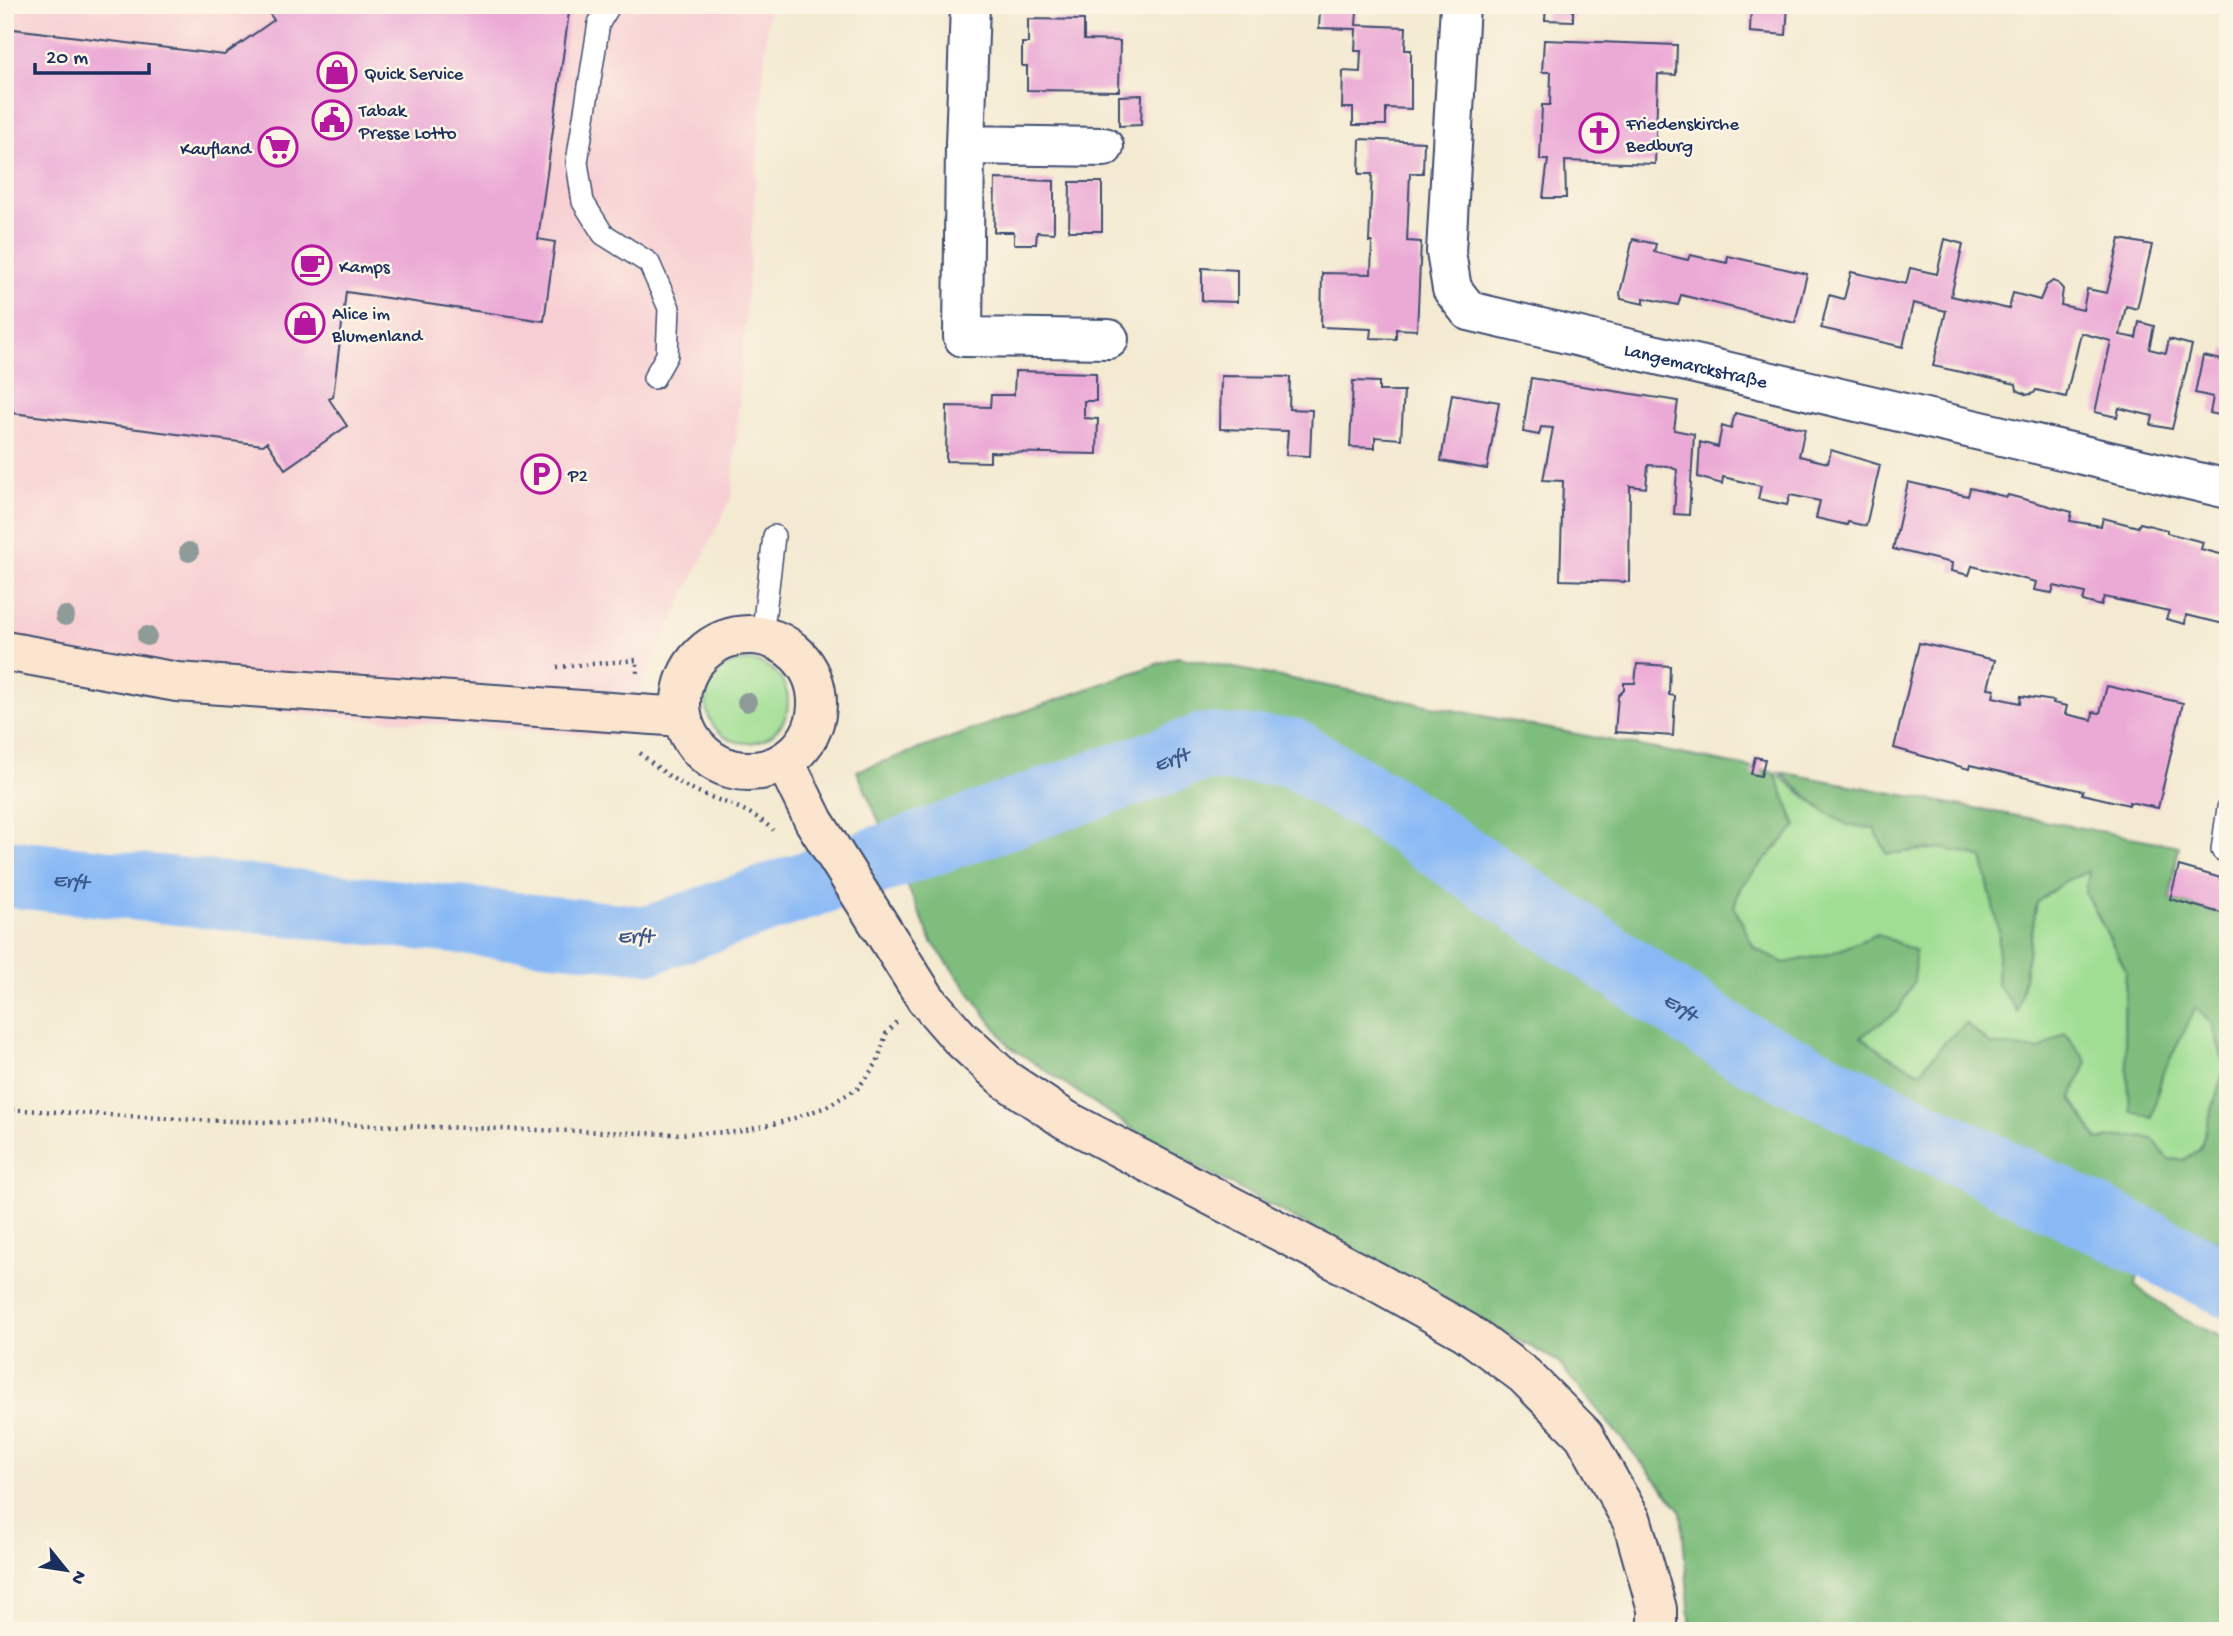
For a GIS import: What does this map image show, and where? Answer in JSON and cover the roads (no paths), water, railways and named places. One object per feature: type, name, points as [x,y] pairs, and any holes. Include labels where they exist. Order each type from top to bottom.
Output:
[{"type":"street","points":[[970,5],[963,337],[1109,339]]},
{"type":"street","name":"Langemarckstraße","points":[[1460,5],[1446,252],[1452,289],[1469,311],[2228,489]]},
{"type":"street","points":[[965,145],[1104,147]]},
{"type":"street","points":[[742,635],[762,638],[777,641],[796,654],[811,674],[817,696],[816,719],[806,741],[785,762],[762,771],[728,769],[707,758],[690,739],[681,717],[681,699],[686,676],[699,656],[719,642],[742,635]]},
{"type":"street","points":[[5,650],[177,682],[681,717]]},
{"type":"street","points":[[785,762],[814,821],[921,991],[960,1038],[1006,1080],[1066,1120],[1376,1281],[1466,1332],[1524,1375],[1584,1435],[1632,1521],[1657,1609],[1657,1631]]},
{"type":"lane","points":[[610,5],[599,23],[577,162],[583,202],[603,234],[649,263],[669,307],[667,355],[654,378]]},
{"type":"lane","points":[[762,638],[774,536]]},
{"type":"lane","points":[[2222,849],[2228,808]]},
{"type":"waterway","name":"Erft","points":[[5,873],[649,940],[1204,747],[1291,752],[1386,808],[1734,1042],[2228,1283]]},
{"type":"place","name":"Quick Service","points":[[337,72]]},
{"type":"place","name":"Tabak Presse Lotto","points":[[332,120]]},
{"type":"place","name":"Friedenskirche Bedburg","points":[[1599,133]]},
{"type":"place","name":"Kaufland","points":[[278,147]]},
{"type":"place","name":"Kamps","points":[[312,265]]},
{"type":"place","name":"Alice im Blumenland","points":[[305,323]]},
{"type":"place","name":"P2","points":[[541,474]]}]
